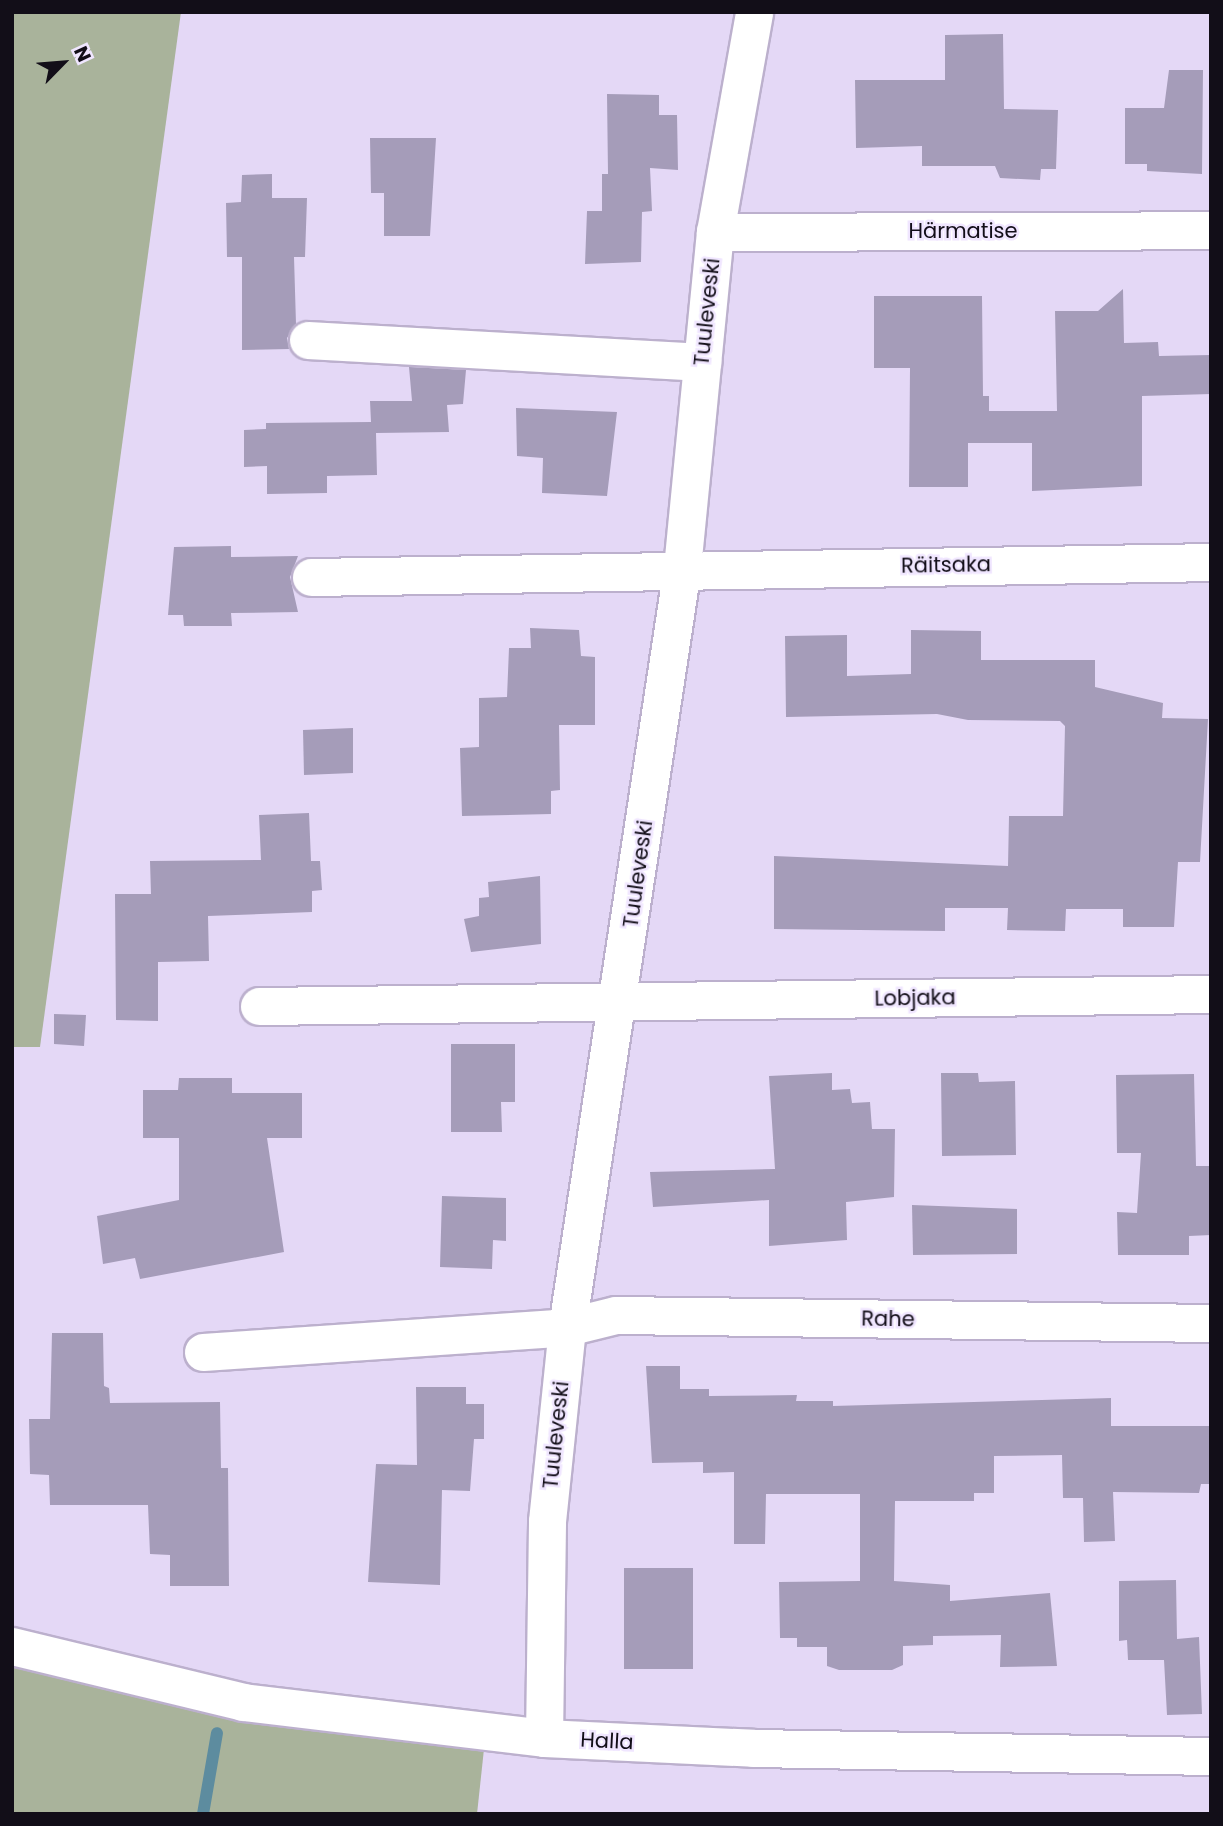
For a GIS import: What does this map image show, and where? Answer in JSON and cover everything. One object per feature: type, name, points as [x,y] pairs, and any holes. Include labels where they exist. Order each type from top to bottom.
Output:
[{"type":"street","name":"Tuuleveski","points":[[544,1738],[547,1521],[567,1327],[620,1002],[682,568],[715,232],[754,12]]},
{"type":"street","name":"Härmatise","points":[[715,232],[1211,230]]},
{"type":"street","points":[[308,340],[702,362]]},
{"type":"street","name":"Räitsaka","points":[[311,577],[682,568],[1211,562]]},
{"type":"street","name":"Lobjaka","points":[[259,1006],[1211,994]]},
{"type":"street","name":"Rahe","points":[[203,1352],[567,1327],[616,1315],[1211,1323]]},
{"type":"street","name":"Halla","points":[[12,1646],[243,1702],[544,1738],[753,1748],[1211,1756]]},
{"type":"green space","points":[[12,12],[181,12],[40,1047],[12,1047]]},
{"type":"green space","points":[[12,1660],[484,1749],[477,1814],[12,1814]]},
{"type":"building","points":[[1003,34],[1004,109],[1058,110],[1056,169],[1041,169],[1040,180],[1000,178],[995,166],[922,166],[922,146],[856,148],[855,80],[945,80],[945,35]]},
{"type":"building","points":[[1169,70],[1203,70],[1202,174],[1147,171],[1147,164],[1125,164],[1125,108],[1164,108]]},
{"type":"building","points":[[607,94],[659,95],[659,115],[677,115],[678,170],[650,168],[652,211],[642,212],[641,262],[585,264],[587,211],[602,211],[602,174],[608,174]]},
{"type":"building","points":[[370,138],[436,138],[430,236],[384,236],[384,193],[371,193]]},
{"type":"building","points":[[272,174],[272,198],[307,198],[305,257],[294,257],[296,324],[287,338],[289,349],[242,350],[242,257],[227,257],[226,203],[241,202],[242,175]]},
{"type":"building","points":[[1123,289],[1124,343],[1158,342],[1159,356],[1211,355],[1211,394],[1142,396],[1142,486],[1032,491],[1032,443],[968,443],[968,487],[909,487],[910,368],[874,368],[874,296],[982,296],[983,396],[989,396],[989,411],[1057,411],[1055,311],[1098,311]]},
{"type":"building","points":[[409,367],[466,370],[463,404],[447,405],[449,432],[376,433],[377,475],[327,476],[327,493],[267,494],[267,466],[244,467],[244,430],[266,429],[266,423],[371,422],[370,401],[412,401]]},
{"type":"building","points":[[516,408],[617,412],[607,496],[542,493],[543,458],[517,456]]},
{"type":"building","points":[[231,546],[231,557],[298,556],[290,577],[298,612],[231,613],[232,626],[184,626],[183,615],[168,615],[174,547]]},
{"type":"building","points":[[530,628],[579,630],[581,656],[595,657],[595,725],[559,725],[560,790],[551,791],[551,814],[462,816],[460,748],[479,747],[479,698],[507,697],[509,648],[531,648]]},
{"type":"building","points":[[911,630],[981,631],[981,660],[1095,660],[1095,687],[1163,703],[1162,718],[1208,719],[1200,862],[1178,862],[1174,927],[1123,927],[1123,909],[1066,909],[1065,931],[1007,930],[1008,908],[945,908],[945,931],[774,929],[774,856],[1008,866],[1009,816],[1063,816],[1065,726],[1060,721],[968,720],[937,714],[786,717],[785,636],[847,635],[847,676],[911,674]]},
{"type":"building","points":[[353,728],[353,773],[304,775],[303,730]]},
{"type":"building","points":[[309,813],[311,861],[320,861],[322,890],[312,891],[312,912],[208,916],[209,961],[158,962],[158,1021],[116,1020],[115,894],[151,894],[150,861],[261,860],[259,815]]},
{"type":"building","points":[[540,876],[541,944],[471,952],[464,919],[479,916],[479,898],[489,897],[488,882]]},
{"type":"building","points":[[54,1014],[86,1015],[84,1046],[54,1044]]},
{"type":"building","points":[[451,1044],[515,1044],[515,1102],[501,1102],[502,1132],[451,1132]]},
{"type":"building","points":[[832,1073],[832,1090],[850,1089],[852,1103],[870,1102],[872,1129],[895,1129],[894,1197],[846,1202],[847,1240],[769,1246],[769,1200],[653,1207],[650,1172],[775,1169],[769,1076]]},
{"type":"building","points":[[941,1073],[978,1073],[979,1082],[1015,1081],[1016,1155],[942,1156]]},
{"type":"building","points":[[1194,1074],[1196,1166],[1211,1166],[1211,1235],[1189,1236],[1189,1255],[1118,1255],[1117,1212],[1137,1213],[1141,1153],[1117,1153],[1116,1075]]},
{"type":"building","points":[[179,1078],[232,1078],[232,1093],[302,1093],[302,1138],[267,1138],[284,1252],[140,1279],[135,1258],[103,1264],[97,1216],[179,1200],[179,1138],[143,1138],[143,1090],[178,1090]]},
{"type":"building","points":[[442,1196],[506,1198],[506,1241],[493,1240],[492,1269],[440,1267]]},
{"type":"building","points":[[912,1205],[1017,1209],[1017,1254],[913,1255]]},
{"type":"building","points":[[52,1333],[103,1333],[104,1386],[109,1388],[110,1403],[220,1402],[221,1468],[228,1468],[229,1586],[170,1586],[170,1555],[150,1554],[148,1505],[50,1505],[49,1475],[30,1474],[29,1419],[50,1419]]},
{"type":"building","points":[[646,1366],[680,1366],[680,1389],[709,1389],[709,1396],[797,1395],[796,1401],[833,1401],[833,1406],[1111,1398],[1111,1426],[1211,1426],[1211,1484],[1201,1484],[1199,1493],[1113,1492],[1115,1541],[1084,1542],[1083,1498],[1063,1498],[1062,1455],[994,1456],[994,1493],[974,1493],[974,1501],[895,1501],[894,1581],[950,1585],[950,1601],[1050,1593],[1057,1666],[1000,1667],[1001,1635],[933,1636],[933,1645],[903,1646],[903,1665],[892,1670],[839,1670],[827,1666],[827,1647],[797,1647],[797,1638],[780,1638],[779,1582],[860,1581],[860,1494],[766,1494],[765,1544],[734,1544],[734,1472],[703,1473],[703,1462],[652,1463]]},
{"type":"building","points":[[416,1387],[466,1387],[466,1404],[484,1404],[484,1439],[474,1439],[470,1491],[442,1490],[440,1585],[368,1582],[376,1464],[417,1465]]},
{"type":"building","points":[[624,1568],[693,1568],[693,1669],[624,1669]]},
{"type":"building","points":[[1176,1580],[1177,1639],[1199,1637],[1202,1714],[1167,1715],[1164,1660],[1128,1660],[1127,1640],[1119,1641],[1119,1581]]},
{"type":"waterway","points":[[203,1814],[217,1733]]}]
